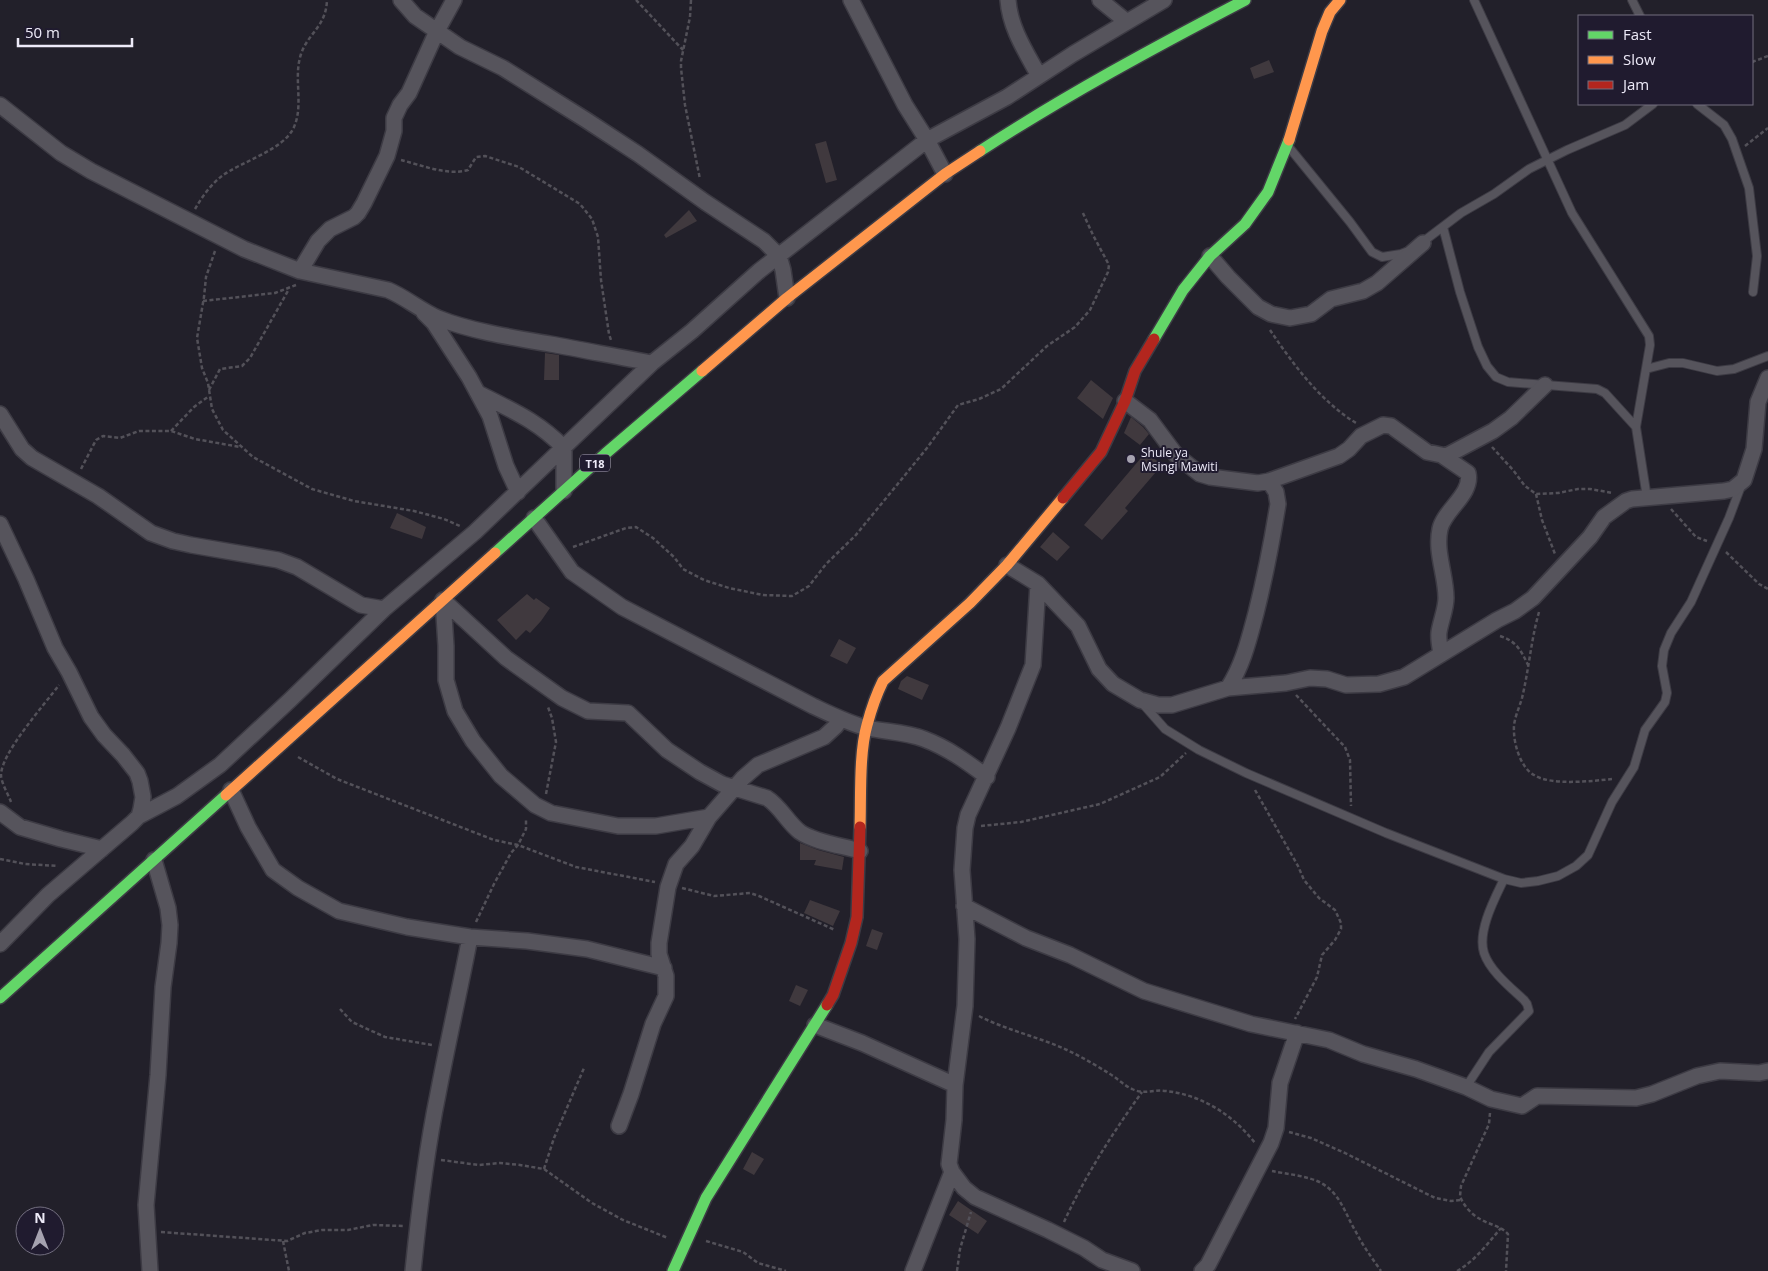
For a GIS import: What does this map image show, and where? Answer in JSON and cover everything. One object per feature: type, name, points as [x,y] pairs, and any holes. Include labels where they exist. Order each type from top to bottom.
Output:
[{"type":"main road","name":"T18","points":[[0,998],[564,491],[787,298],[945,174],[1034,115],[1134,58],[1246,0]]},
{"type":"main road","points":[[673,1271],[706,1198],[834,995],[853,937],[857,917],[863,754],[866,727],[883,681],[970,603],[1007,565],[1101,452],[1125,401],[1135,371],[1183,290],[1210,256],[1245,224],[1268,192],[1286,145],[1322,32],[1330,12],[1340,0]]},
{"type":"street","points":[[401,0],[415,16],[460,47],[504,68],[586,120],[764,241],[778,256],[783,270],[787,298]]},
{"type":"street","points":[[299,278],[318,240],[330,229],[358,213],[387,156],[394,131],[394,118],[454,0]]},
{"type":"street","points":[[852,0],[905,105],[945,174]]},
{"type":"street","points":[[1008,0],[1019,39],[1039,76]]},
{"type":"street","points":[[1100,0],[1127,22]]},
{"type":"street","points":[[0,944],[48,895],[139,816],[177,796],[220,765],[384,609],[475,532],[518,492],[652,363],[759,271],[927,140],[1007,97],[1164,0]]},
{"type":"street","points":[[0,105],[61,153],[130,192],[258,255],[299,278],[388,290],[401,295],[434,323],[477,393],[490,416],[506,466],[518,492]]},
{"type":"street","points":[[1210,256],[1258,307],[1270,314],[1290,318],[1310,314],[1331,299],[1363,291],[1377,284],[1423,243]]},
{"type":"street","points":[[417,307],[438,318],[503,336],[652,363]]},
{"type":"street","points":[[1007,565],[1038,584],[1078,626],[1099,669],[1113,684],[1140,700],[1158,705],[1172,705],[1228,688],[1318,678],[1346,685],[1379,684],[1404,677],[1515,611],[1533,598],[1590,537],[1604,517],[1626,501],[1724,491],[1733,488],[1744,480],[1754,449],[1758,402],[1768,378]]},
{"type":"street","points":[[1443,456],[1449,455],[1482,437],[1511,418],[1545,385]]},
{"type":"street","points":[[477,393],[522,414],[552,436],[564,448],[564,491]]},
{"type":"street","points":[[1125,401],[1150,420],[1176,456],[1200,474],[1210,477],[1258,483],[1269,482],[1339,456],[1361,436],[1379,426],[1391,426],[1427,452],[1443,456],[1468,473],[1469,478],[1463,493],[1444,518],[1440,529],[1439,542],[1446,595],[1446,605],[1439,632],[1441,654]]},
{"type":"street","points":[[0,414],[22,449],[32,458],[98,496],[151,533],[172,541],[278,560],[297,567],[361,605],[384,609]]},
{"type":"street","points":[[1228,688],[1238,673],[1265,580],[1278,504],[1276,492],[1269,482]]},
{"type":"street","points":[[534,518],[572,572],[622,607],[840,719],[866,727],[924,738],[947,749],[987,777]]},
{"type":"street","points":[[0,524],[55,648],[91,717],[137,773],[143,797],[139,816]]},
{"type":"street","points":[[1038,584],[1033,665],[987,777],[968,815],[965,828],[962,870],[967,938],[965,1006],[955,1085],[954,1120],[949,1164],[952,1172],[964,1188],[975,1197],[1059,1235],[1102,1260],[1132,1271]]},
{"type":"street","points":[[443,600],[506,658],[581,709],[628,713],[667,750],[700,772],[722,784],[774,802],[788,821],[801,833],[860,851]]},
{"type":"street","points":[[443,600],[446,680],[455,711],[473,741],[496,769],[524,796],[543,810],[582,820],[618,826],[656,826],[709,817]]},
{"type":"street","points":[[619,1126],[653,1024],[666,996],[667,984],[659,943],[669,884],[676,864],[692,846],[709,817],[743,778],[758,765],[824,737],[836,726],[840,719]]},
{"type":"street","points":[[231,790],[248,827],[273,870],[298,888],[339,911],[407,927],[470,936],[527,940],[587,949],[664,968]]},
{"type":"street","points":[[0,812],[20,827],[102,849]]},
{"type":"street","points":[[150,1271],[146,1206],[158,1075],[163,987],[170,943],[168,908],[154,860]]},
{"type":"street","points":[[964,906],[1017,934],[1070,955],[1144,990],[1251,1024],[1329,1040],[1363,1054],[1416,1069],[1466,1087],[1491,1099],[1522,1106],[1537,1096],[1636,1098],[1652,1094],[1697,1076],[1720,1071],[1759,1073],[1768,1071]]},
{"type":"street","points":[[413,1271],[427,1156],[470,936]]},
{"type":"street","points":[[815,1025],[862,1043],[955,1085]]},
{"type":"street","points":[[1202,1271],[1208,1264],[1261,1163],[1276,1128],[1280,1084],[1293,1032]]},
{"type":"street","points":[[913,1271],[952,1172]]},
{"type":"lane","points":[[1474,0],[1572,212],[1647,330],[1650,345],[1636,427],[1646,498]]},
{"type":"lane","points":[[1632,0],[1640,15]]},
{"type":"lane","points":[[1286,145],[1350,222],[1372,252],[1382,257],[1401,254],[1423,243],[1461,212],[1494,194],[1529,169],[1625,125],[1652,105]]},
{"type":"lane","points":[[1698,105],[1724,125],[1732,139],[1749,188],[1757,256],[1754,292]]},
{"type":"lane","points":[[1443,227],[1460,292],[1478,347],[1487,366],[1496,377],[1508,382],[1598,389],[1605,393],[1636,427]]},
{"type":"lane","points":[[1646,369],[1669,363],[1682,363],[1717,371],[1734,369],[1768,356]]},
{"type":"lane","points":[[1140,700],[1165,729],[1193,746],[1246,773],[1351,818],[1504,879],[1521,883],[1538,882],[1558,876],[1576,866],[1588,855],[1612,802],[1636,762],[1645,730],[1666,700],[1662,666],[1664,650],[1671,633],[1691,602],[1718,544],[1744,480]]},
{"type":"lane","points":[[1466,1087],[1489,1052],[1529,1010],[1524,1000],[1494,970],[1484,951],[1483,932],[1493,901],[1504,879]]},
{"type":"path","points":[[189,220],[208,190],[222,176],[281,143],[294,128],[298,113],[297,73],[301,54],[324,19],[327,0]]},
{"type":"path","points":[[636,0],[683,50]]},
{"type":"path","points":[[691,0],[690,17],[681,60],[682,87],[705,202]]},
{"type":"path","points":[[1753,62],[1768,56]]},
{"type":"path","points":[[1737,152],[1768,128]]},
{"type":"path","points":[[387,156],[437,169],[457,171],[468,170],[476,157],[485,156],[519,167],[580,204],[592,219],[598,237],[606,320],[618,358]]},
{"type":"path","points":[[557,551],[626,528],[636,527],[653,538],[674,557],[683,569],[704,580],[729,588],[763,595],[792,596],[809,586],[826,564],[856,536],[927,448],[958,405],[979,399],[1001,389],[1047,346],[1074,327],[1090,310],[1110,264],[1092,234],[1082,211]]},
{"type":"path","points":[[219,236],[206,277],[197,338],[212,409],[223,430],[253,458],[312,488],[354,501],[414,511],[444,519],[475,532]]},
{"type":"path","points":[[209,391],[220,369],[242,366],[250,358],[290,288],[299,278]]},
{"type":"path","points":[[203,301],[275,293],[290,288]]},
{"type":"path","points":[[1270,329],[1317,391],[1341,414],[1370,432]]},
{"type":"path","points":[[171,432],[194,407],[210,396]]},
{"type":"path","points":[[75,482],[88,453],[99,436],[120,438],[139,431],[171,432],[241,447]]},
{"type":"path","points":[[1482,437],[1513,470],[1524,486],[1536,494],[1590,489],[1646,498],[1676,517],[1696,537],[1718,544],[1759,584],[1768,589]]},
{"type":"path","points":[[1536,494],[1547,533],[1561,568]]},
{"type":"path","points":[[1539,612],[1514,731],[1517,748],[1526,767],[1535,776],[1559,781],[1627,778]]},
{"type":"path","points":[[1479,631],[1511,640],[1518,646],[1528,665]]},
{"type":"path","points":[[20,827],[1,777],[2,765],[12,745],[69,672]]},
{"type":"path","points":[[539,682],[552,718],[556,742],[543,810]]},
{"type":"path","points":[[1286,683],[1345,747],[1350,760],[1351,818]]},
{"type":"path","points":[[965,828],[1021,822],[1100,804],[1160,777],[1193,746]]},
{"type":"path","points":[[279,747],[337,779],[494,840],[518,845],[576,867],[643,881],[669,884],[714,896],[750,893],[853,937]]},
{"type":"path","points":[[1246,773],[1304,880],[1319,898],[1335,910],[1341,923],[1341,929],[1335,940],[1322,955],[1317,977],[1293,1032]]},
{"type":"path","points":[[470,936],[494,884],[526,829],[524,796]]},
{"type":"path","points":[[0,859],[25,864],[79,868]]},
{"type":"path","points":[[965,1006],[989,1021],[1041,1038],[1069,1051],[1094,1064],[1132,1089],[1145,1093],[1163,1090],[1177,1092],[1192,1096],[1219,1108],[1254,1141],[1261,1163],[1319,1182],[1333,1191],[1346,1209],[1354,1230],[1367,1252],[1381,1271]]},
{"type":"path","points":[[340,1009],[352,1022],[378,1034],[432,1045],[446,1054]]},
{"type":"path","points":[[544,1169],[554,1138],[584,1068]]},
{"type":"path","points":[[1059,1235],[1085,1179],[1101,1151],[1142,1092]]},
{"type":"path","points":[[1491,1099],[1489,1124],[1461,1186],[1460,1196],[1470,1211],[1480,1219],[1501,1228],[1509,1236],[1506,1252],[1506,1271]]},
{"type":"path","points":[[1276,1128],[1310,1138],[1346,1153],[1435,1198],[1451,1201],[1462,1200]]},
{"type":"path","points":[[427,1156],[461,1164],[520,1164],[544,1169],[592,1203],[623,1220],[684,1244]]},
{"type":"path","points":[[957,1271],[960,1249],[975,1197]]},
{"type":"path","points":[[148,1231],[287,1241],[305,1233],[322,1230],[348,1230],[373,1225],[418,1226]]},
{"type":"path","points":[[1457,1271],[1475,1258],[1501,1228]]},
{"type":"path","points":[[690,1232],[712,1244],[743,1252],[758,1262],[786,1271]]},
{"type":"path","points":[[283,1241],[289,1271]]},
{"type":"building","points":[[1269,60],[1274,72],[1254,79],[1250,68]]},
{"type":"building","points":[[826,141],[837,180],[826,183],[815,144]]},
{"type":"building","points":[[689,210],[697,221],[666,238],[664,235]]},
{"type":"building","points":[[545,353],[559,355],[559,380],[544,380]]},
{"type":"building","points":[[1091,380],[1113,398],[1103,419],[1077,398]]},
{"type":"building","points":[[1131,417],[1149,434],[1140,445],[1124,433]]},
{"type":"building","points":[[1146,452],[1162,465],[1125,508],[1128,511],[1102,540],[1084,525]]},
{"type":"building","points":[[397,513],[426,527],[422,539],[390,528]]},
{"type":"building","points":[[1053,532],[1070,547],[1057,561],[1040,547]]},
{"type":"building","points":[[527,594],[550,608],[530,633],[526,630],[516,640],[497,620]]},
{"type":"building","points":[[839,639],[856,648],[847,664],[830,656]]},
{"type":"building","points":[[907,676],[929,685],[922,700],[898,689],[901,681]]},
{"type":"building","points":[[800,843],[844,857],[842,870],[814,865],[816,860],[800,860]]},
{"type":"building","points":[[810,900],[840,911],[833,926],[804,913]]},
{"type":"building","points":[[872,929],[883,933],[877,950],[866,946]]},
{"type":"building","points":[[796,985],[808,990],[800,1006],[789,1001]]},
{"type":"building","points":[[752,1152],[764,1159],[754,1175],[743,1169]]},
{"type":"building","points":[[958,1201],[987,1221],[978,1234],[949,1215]]},
{"type":"traffic: fast","points":[[980,151],[1045,110],[1111,72],[1245,0]]},
{"type":"traffic: fast","points":[[1154,339],[1183,290],[1210,256],[1245,224],[1268,192],[1289,140]]},
{"type":"traffic: fast","points":[[495,553],[605,454],[702,371]]},
{"type":"traffic: fast","points":[[0,998],[226,795]]},
{"type":"traffic: fast","points":[[673,1271],[706,1198],[827,1005]]},
{"type":"traffic: slow","points":[[1289,140],[1322,31],[1330,12],[1340,0]]},
{"type":"traffic: slow","points":[[702,371],[787,298],[945,174],[980,151]]},
{"type":"traffic: slow","points":[[860,827],[864,736],[872,708],[883,681],[970,603],[1007,565],[1063,498]]},
{"type":"traffic: slow","points":[[226,795],[495,553]]},
{"type":"traffic: jam","points":[[1063,498],[1101,452],[1125,401],[1135,371],[1154,339]]},
{"type":"traffic: jam","points":[[827,1005],[833,995],[851,943],[857,917],[860,827]]},
{"type":"place","name":"Shule ya Msingi Mawiti","points":[[1131,459]]}]
